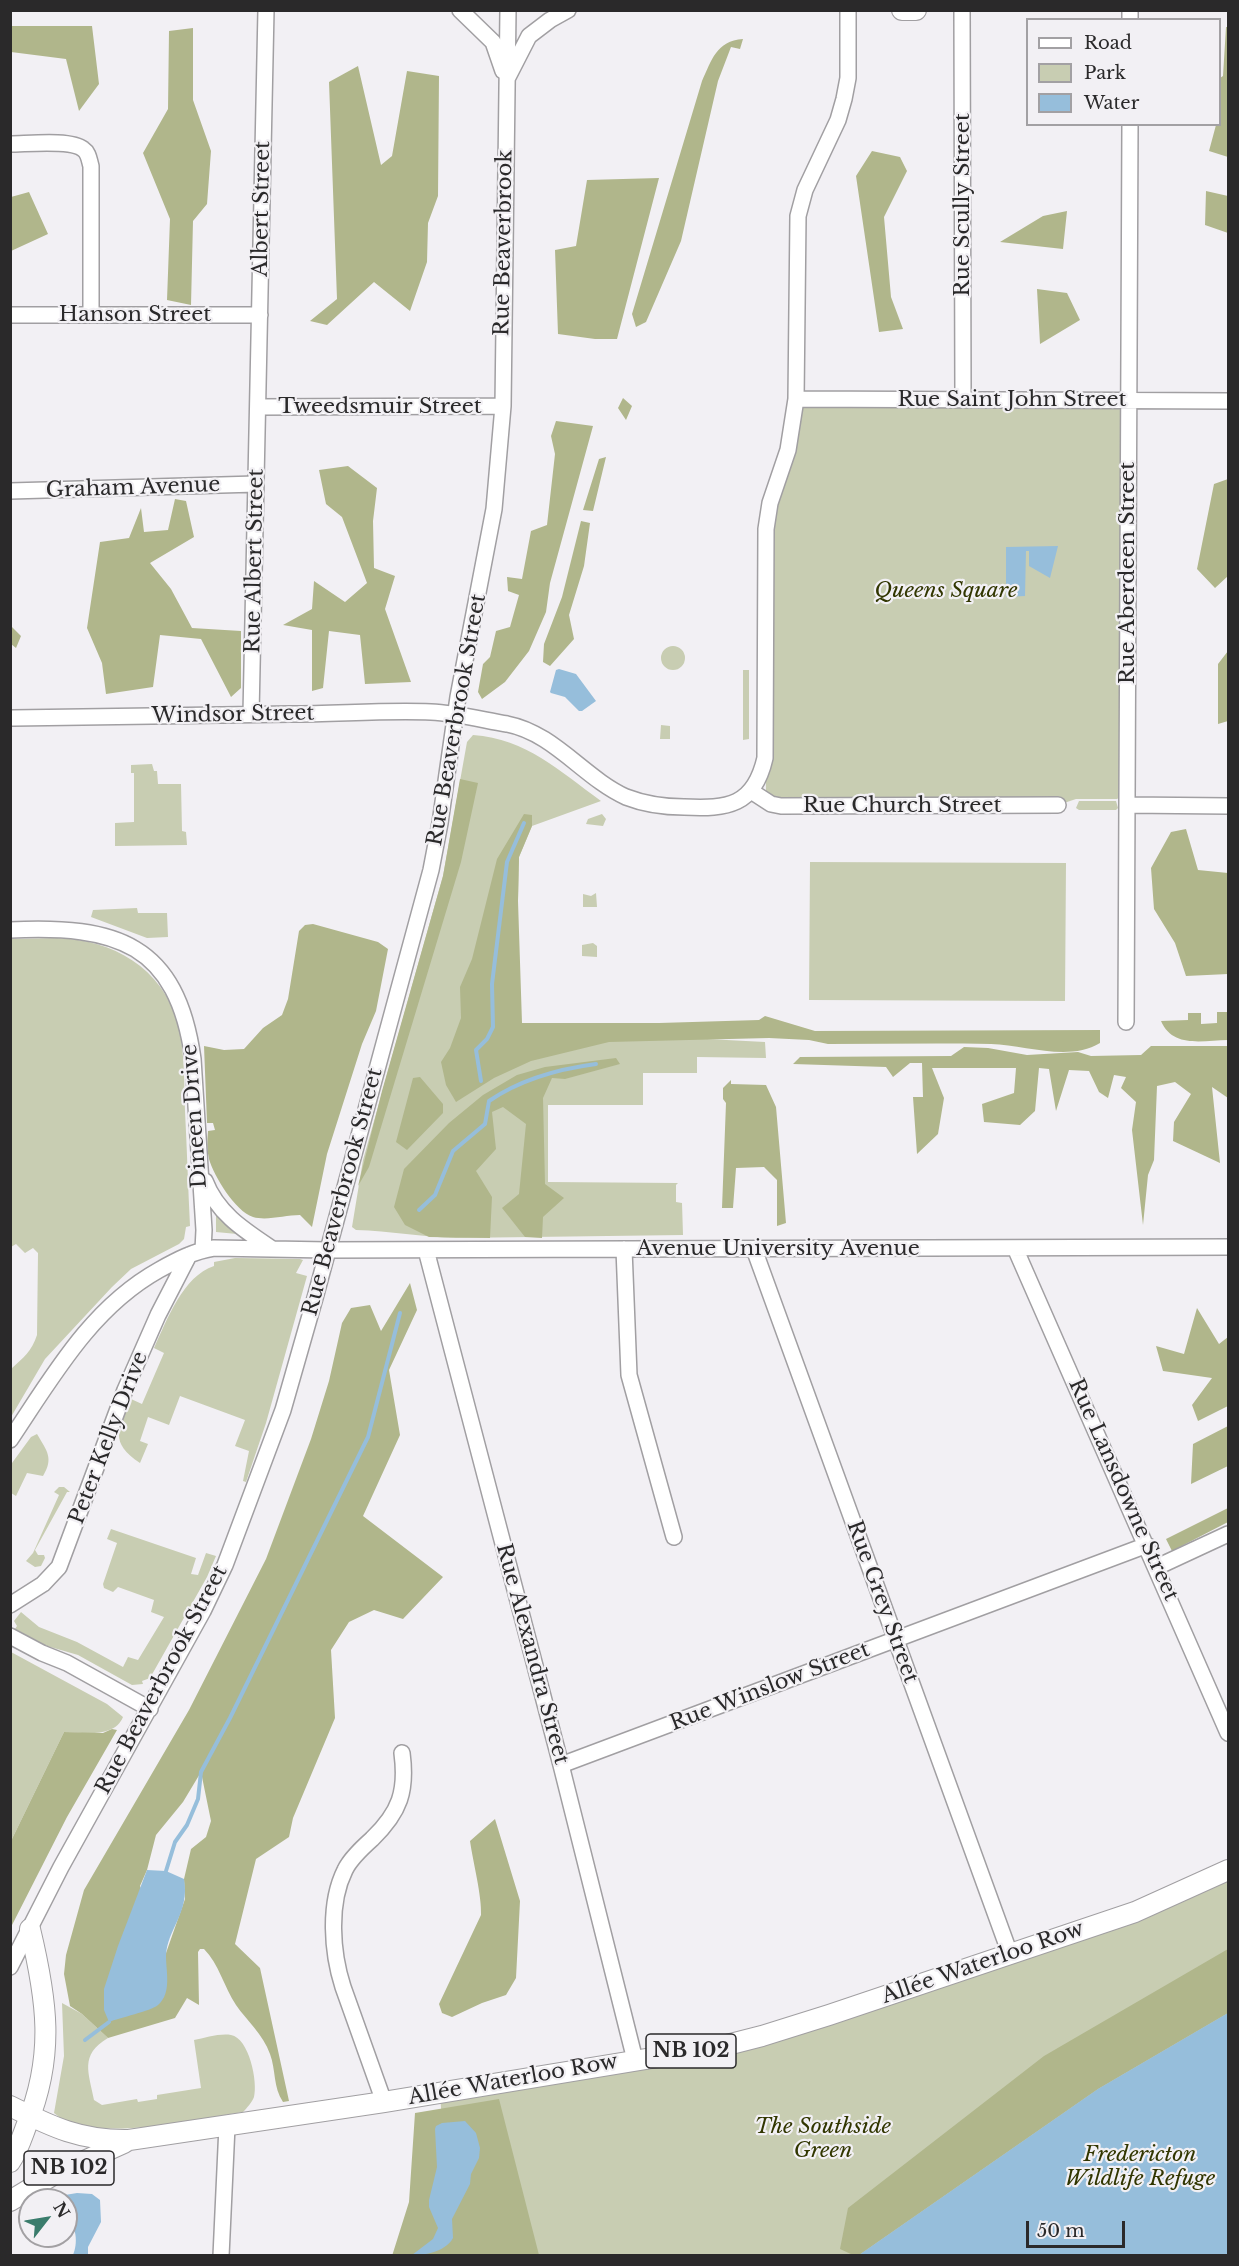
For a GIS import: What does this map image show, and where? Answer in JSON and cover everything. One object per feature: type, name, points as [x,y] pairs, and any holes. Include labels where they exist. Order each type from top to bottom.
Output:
[{"type":"main road","points":[[902,10],[916,10]]},
{"type":"main road","name":"Allée Waterloo Row","points":[[129,2140],[384,2102],[719,2047],[762,2036],[1135,1912],[1228,1870]]},
{"type":"main road","points":[[10,2162],[38,2099],[44,2068],[46,2017],[39,1967],[30,1929]]},
{"type":"main road","points":[[10,2106],[77,2136],[102,2141],[129,2140]]},
{"type":"main road","points":[[10,2112],[31,2116]]},
{"type":"main road","name":"NB 102","points":[[10,2201],[53,2175],[129,2140]]},
{"type":"street","name":"Albert Street","points":[[258,407],[266,10]]},
{"type":"street","points":[[460,10],[494,42],[507,79]]},
{"type":"street","name":"Rue Beaverbrook","points":[[503,406],[508,10]]},
{"type":"street","points":[[507,79],[529,36],[568,10]]},
{"type":"street","points":[[751,791],[762,771],[765,758],[766,529],[770,503],[788,450],[798,379],[798,216],[805,190],[838,120],[844,99],[848,78],[848,10]]},
{"type":"street","name":"Rue Scully Street","points":[[962,10],[963,400]]},
{"type":"street","name":"Rue Aberdeen Street","points":[[1126,1022],[1130,126]]},
{"type":"street","points":[[10,144],[68,144],[81,147],[87,153],[91,166],[91,315]]},
{"type":"street","name":"Hanson Street","points":[[10,315],[260,315]]},
{"type":"street","name":"Rue Saint John Street","points":[[796,399],[1228,401]]},
{"type":"street","name":"Tweedsmuir Street","points":[[258,407],[503,406]]},
{"type":"street","name":"Rue Beaverbrook Street","points":[[10,1967],[87,1819],[203,1611],[225,1565],[283,1410],[431,870],[441,823],[456,716],[494,509],[503,406]]},
{"type":"street","name":"Rue Albert Street","points":[[251,714],[258,407]]},
{"type":"street","name":"Graham Avenue","points":[[10,491],[256,484]]},
{"type":"street","name":"Windsor Street","points":[[10,718],[433,712],[511,725],[528,731],[615,791],[639,801],[668,807],[724,807],[737,803],[751,791]]},
{"type":"street","name":"Rue Church Street","points":[[751,791],[771,804],[781,806],[1058,805]]},
{"type":"street","points":[[1127,805],[1228,806]]},
{"type":"street","name":"Dineen Drive","points":[[10,930],[84,931],[114,939],[153,960],[175,994],[189,1032],[193,1059],[204,1230],[196,1252]]},
{"type":"street","points":[[199,1166],[210,1195],[216,1204],[238,1226],[271,1248]]},
{"type":"street","name":"Avenue University Avenue","points":[[196,1252],[271,1248],[426,1250],[1228,1247]]},
{"type":"street","name":"Rue Lansdowne Street","points":[[1015,1248],[1228,1733]]},
{"type":"street","points":[[624,1249],[629,1375],[674,1538]]},
{"type":"street","name":"Rue Grey Street","points":[[754,1249],[1010,1954]]},
{"type":"street","name":"Rue Alexandra Street","points":[[426,1250],[561,1765],[635,2060]]},
{"type":"street","points":[[10,1440],[57,1367],[101,1315],[137,1283],[196,1252]]},
{"type":"street","name":"Peter Kelly Drive","points":[[10,1605],[43,1584],[59,1568],[125,1390],[158,1315],[196,1252]]},
{"type":"street","points":[[1157,1567],[1228,1534]]},
{"type":"street","name":"Rue Winslow Street","points":[[561,1765],[1147,1545]]},
{"type":"street","points":[[10,1636],[67,1663],[150,1709]]},
{"type":"street","points":[[384,2102],[343,1987],[333,1945],[337,1895],[345,1869],[363,1847],[385,1826],[403,1790],[405,1773],[402,1753]]},
{"type":"street","points":[[221,2256],[226,2126]]},
{"type":"green space","points":[[11,26],[92,26],[99,84],[79,111],[66,59],[11,52]]},
{"type":"green space","points":[[1226,27],[1228,27],[1228,157],[1209,151],[1216,126],[1221,126],[1221,77],[1223,76]]},
{"type":"green space","points":[[193,28],[193,100],[211,151],[207,204],[193,221],[191,305],[167,300],[170,219],[143,153],[168,109],[169,31]]},
{"type":"green space","points":[[743,39],[740,49],[731,47],[718,81],[681,241],[646,322],[636,327],[632,314],[702,81],[716,53],[727,43]]},
{"type":"green space","points":[[358,66],[381,165],[392,156],[407,71],[439,76],[438,196],[428,223],[427,262],[410,311],[374,282],[327,325],[310,321],[337,299],[329,82]]},
{"type":"green space","points":[[872,151],[900,157],[907,171],[884,217],[891,297],[903,329],[879,332],[856,176]]},
{"type":"green space","points":[[659,178],[617,339],[595,339],[558,334],[555,250],[576,246],[587,180]]},
{"type":"green space","points":[[1206,191],[1228,196],[1228,233],[1205,225]]},
{"type":"green space","points":[[29,192],[48,234],[11,251],[11,197]]},
{"type":"green space","points":[[1067,211],[1063,249],[1000,242],[1043,216]]},
{"type":"green space","points":[[1037,289],[1067,293],[1080,320],[1040,344]]},
{"type":"green space","points":[[623,398],[632,406],[626,420],[618,408]]},
{"type":"green space","name":"Queens Square","points":[[796,399],[1129,401],[1127,793],[1117,799],[1076,799],[1058,805],[766,802],[765,562]]},
{"type":"green space","points":[[556,421],[593,426],[550,583],[546,612],[529,651],[505,682],[482,699],[478,692],[483,664],[490,657],[496,631],[510,627],[519,595],[508,591],[507,577],[522,579],[531,531],[547,525],[555,454],[551,436]]},
{"type":"green space","points":[[606,457],[593,511],[583,510],[599,459]]},
{"type":"green space","points":[[348,466],[377,488],[373,521],[374,568],[395,576],[385,609],[411,682],[365,684],[360,635],[329,631],[323,688],[312,691],[312,630],[283,625],[312,609],[314,581],[345,602],[367,583],[342,517],[326,504],[319,470]]},
{"type":"green space","points":[[1228,479],[1228,576],[1215,588],[1197,569],[1214,484]]},
{"type":"green space","points":[[175,499],[186,501],[194,537],[150,563],[171,589],[192,628],[241,631],[241,688],[231,697],[201,639],[160,635],[153,687],[106,694],[102,663],[87,628],[100,542],[129,538],[141,508],[144,532],[168,530]]},
{"type":"green space","points":[[581,521],[590,523],[584,566],[569,615],[574,639],[550,666],[543,662],[544,644],[562,597]]},
{"type":"green space","points":[[10,625],[21,636],[16,648],[11,644]]},
{"type":"green space","points":[[673,646],[682,649],[685,658],[682,667],[673,670],[664,667],[661,658],[664,649]]},
{"type":"green space","points":[[1228,651],[1228,721],[1218,724],[1218,664]]},
{"type":"green space","points":[[743,670],[749,670],[749,739],[743,740]]},
{"type":"green space","points":[[661,725],[670,726],[670,739],[660,739]]},
{"type":"green space","points":[[473,735],[510,743],[526,750],[556,768],[601,801],[532,826],[519,857],[515,1029],[765,1042],[766,1058],[697,1057],[697,1073],[643,1073],[643,1105],[548,1105],[548,1182],[678,1183],[676,1202],[682,1203],[683,1235],[456,1238],[356,1230],[352,1227],[363,1160],[443,876],[467,742]]},
{"type":"green space","points":[[152,764],[154,771],[157,771],[158,784],[181,784],[182,831],[186,832],[187,845],[115,846],[115,823],[134,822],[134,773],[131,773],[131,765]]},
{"type":"green space","points":[[460,779],[478,783],[461,862],[369,1167],[358,1186],[382,1091],[443,876]]},
{"type":"green space","points":[[1079,801],[1116,801],[1118,808],[1116,810],[1079,810],[1076,808]]},
{"type":"green space","points":[[524,814],[532,815],[532,826],[519,857],[522,1023],[659,1023],[759,1020],[765,1016],[815,1031],[1100,1030],[1100,1043],[1088,1049],[1061,1052],[991,1044],[828,1044],[809,1040],[769,1038],[609,1042],[531,1061],[494,1078],[456,1102],[446,1085],[441,1062],[450,1048],[461,1018],[460,987],[472,959],[497,859]]},
{"type":"green space","points":[[602,814],[606,819],[603,826],[586,824],[588,819]]},
{"type":"green space","points":[[1186,829],[1198,870],[1228,873],[1228,974],[1186,976],[1175,943],[1154,909],[1151,868],[1171,832]]},
{"type":"green space","points":[[810,862],[1066,863],[1065,1001],[809,1000]]},
{"type":"green space","points":[[596,893],[597,907],[583,907],[583,894],[591,896]]},
{"type":"green space","points":[[137,908],[138,913],[167,913],[168,937],[147,938],[91,917],[93,910]]},
{"type":"green space","points":[[313,924],[378,942],[388,949],[376,1011],[362,1044],[327,1154],[312,1227],[300,1215],[253,1217],[239,1208],[220,1183],[208,1153],[208,1131],[215,1130],[213,1123],[207,1123],[204,1046],[224,1050],[244,1049],[263,1028],[282,1015],[288,999],[299,931],[305,925]]},
{"type":"green space","points":[[57,938],[97,944],[132,960],[147,972],[171,1004],[178,1024],[183,1056],[190,1226],[186,1227],[184,1239],[179,1244],[131,1269],[112,1287],[45,1359],[11,1417],[11,1369],[30,1350],[37,1335],[38,1253],[33,1248],[25,1253],[16,1244],[11,1247],[11,939]]},
{"type":"green space","points":[[593,943],[597,946],[597,957],[582,956],[582,945]]},
{"type":"green space","points":[[1217,1012],[1228,1012],[1228,1040],[1190,1041],[1181,1039],[1166,1030],[1161,1021],[1188,1020],[1188,1013],[1201,1013],[1201,1024],[1217,1023]]},
{"type":"green space","points":[[1151,1046],[1228,1046],[1228,1098],[1212,1087],[1220,1163],[1173,1141],[1174,1122],[1191,1094],[1175,1082],[1157,1086],[1154,1160],[1148,1175],[1143,1225],[1132,1130],[1136,1102],[1121,1088],[1126,1077],[1114,1075],[1108,1098],[1099,1092],[1089,1071],[1069,1070],[1056,1111],[1049,1069],[1039,1068],[1035,1111],[1020,1125],[984,1122],[982,1104],[1014,1093],[1016,1068],[932,1068],[944,1098],[938,1134],[917,1154],[913,1097],[923,1097],[922,1063],[910,1063],[893,1077],[886,1067],[793,1064],[800,1057],[951,1056],[964,1047],[988,1048],[1027,1055],[1078,1052],[1091,1056],[1141,1055]]},
{"type":"green space","points":[[616,1058],[620,1064],[565,1079],[552,1078],[543,1098],[545,1184],[564,1198],[543,1217],[542,1238],[525,1237],[502,1208],[519,1194],[526,1124],[503,1107],[492,1112],[496,1149],[476,1171],[492,1197],[490,1238],[429,1237],[405,1225],[394,1207],[404,1169],[449,1123],[483,1095],[517,1075],[545,1067]]},
{"type":"green space","points":[[420,1077],[443,1104],[443,1113],[407,1150],[396,1142],[413,1078]]},
{"type":"green space","points":[[731,1080],[731,1084],[766,1085],[776,1107],[786,1223],[777,1226],[777,1180],[764,1167],[736,1168],[733,1208],[722,1208],[726,1103],[723,1099],[723,1088]]},
{"type":"green space","points":[[216,1214],[237,1234],[216,1232]]},
{"type":"green space","points":[[235,1258],[300,1259],[303,1260],[296,1273],[307,1276],[266,1423],[246,1482],[243,1481],[249,1451],[235,1446],[245,1420],[180,1396],[169,1425],[148,1417],[140,1441],[148,1444],[140,1463],[120,1442],[120,1427],[131,1399],[142,1404],[164,1353],[154,1348],[164,1325],[177,1300],[193,1279],[214,1266],[214,1262]]},
{"type":"green space","points":[[410,1283],[417,1310],[389,1370],[400,1435],[363,1516],[443,1577],[403,1619],[374,1610],[349,1622],[331,1650],[335,1718],[293,1818],[289,1837],[256,1859],[235,1944],[260,1968],[289,2101],[283,2102],[267,2047],[236,2005],[214,1962],[204,1949],[198,1952],[199,2005],[187,1998],[175,2018],[108,2038],[70,2006],[64,1974],[66,1955],[84,1890],[189,1710],[266,1559],[311,1439],[329,1381],[342,1323],[351,1308],[370,1305],[381,1331]],"holes":[[[201,1772],[211,1821],[206,1837],[191,1849],[184,1879],[185,1899],[166,1953],[140,1886],[147,1870],[156,1835],[183,1802]]]},
{"type":"green space","points":[[1197,1308],[1219,1344],[1228,1337],[1228,1406],[1198,1421],[1192,1405],[1212,1378],[1163,1371],[1156,1346],[1184,1354]]},
{"type":"green space","points":[[1228,1426],[1228,1466],[1191,1484],[1193,1444]]},
{"type":"green space","points":[[37,1434],[49,1459],[46,1470],[43,1476],[27,1473],[16,1496],[11,1493],[12,1463],[31,1437]]},
{"type":"green space","points":[[59,1487],[64,1487],[70,1492],[67,1492],[35,1550],[38,1555],[44,1555],[45,1558],[41,1566],[35,1567],[26,1561],[33,1553],[59,1495],[54,1492]]},
{"type":"green space","points":[[1228,1508],[1228,1522],[1172,1551],[1166,1539]]},
{"type":"green space","points":[[111,1529],[196,1558],[191,1574],[198,1575],[206,1553],[216,1556],[207,1577],[150,1678],[142,1681],[143,1684],[132,1685],[78,1655],[47,1646],[15,1629],[17,1626],[14,1621],[21,1612],[39,1627],[77,1642],[123,1667],[128,1657],[138,1660],[164,1617],[151,1612],[154,1600],[118,1587],[113,1592],[104,1588],[103,1584],[117,1543],[107,1539]]},
{"type":"green space","points":[[11,1652],[107,1704],[123,1717],[113,1729],[97,1733],[64,1732],[11,1841]]},
{"type":"green space","points":[[112,1729],[117,1730],[67,1817],[11,1927],[11,1841],[64,1732],[103,1733]]},
{"type":"green space","points":[[495,1819],[520,1901],[516,1978],[506,1995],[452,2017],[442,2013],[439,2004],[481,1915],[479,1889],[470,1841]]},
{"type":"green space","name":"The Southside Green","points":[[1228,1870],[1228,2255],[422,2256],[442,2123],[440,2093],[719,2047]]},
{"type":"green space","points":[[1228,1949],[1228,2013],[1098,2089],[859,2255],[853,2255],[840,2249],[848,2208],[1044,2056]]},
{"type":"green space","points":[[62,2003],[82,2014],[108,2038],[93,2051],[88,2065],[94,2100],[102,2105],[137,2099],[138,2102],[157,2099],[157,2095],[201,2088],[194,2040],[222,2035],[231,2035],[243,2044],[251,2062],[255,2081],[254,2097],[243,2112],[172,2124],[117,2129],[71,2122],[54,2113],[64,2056]]},
{"type":"green space","points":[[499,2099],[539,2255],[392,2256],[409,2202],[415,2113]]},
{"type":"water","points":[[1058,546],[1050,578],[1029,566],[1029,551],[1026,551],[1025,596],[1006,597],[1006,547]]},
{"type":"water","points":[[556,670],[576,674],[596,701],[579,711],[565,697],[551,693]]},
{"type":"water","points":[[147,1870],[166,1871],[184,1879],[184,1902],[167,1946],[167,1988],[158,2005],[109,2022],[104,2010],[104,1989]]},
{"type":"water","name":"Fredericton Wildlife Refuge","points":[[1228,2013],[1228,2255],[859,2255],[1098,2089]]},
{"type":"water","points":[[465,2121],[476,2133],[480,2148],[479,2158],[471,2174],[470,2184],[452,2219],[453,2238],[450,2243],[435,2252],[412,2255],[433,2239],[438,2228],[429,2207],[437,2167],[436,2126],[442,2123]]},
{"type":"water","points":[[78,2193],[92,2194],[100,2200],[101,2222],[88,2247],[88,2255],[73,2255],[75,2248],[78,2248]]},
{"type":"waterway","points":[[481,1081],[476,1050],[487,1039],[493,1027],[492,984],[507,862],[524,823]]},
{"type":"waterway","points":[[419,1210],[435,1195],[453,1151],[485,1124],[489,1101],[501,1093],[540,1076],[596,1064]]},
{"type":"waterway","points":[[166,1871],[175,1842],[187,1825],[198,1799],[201,1772],[230,1718],[368,1437],[400,1313]]},
{"type":"waterway","points":[[85,2040],[109,2022]]}]
